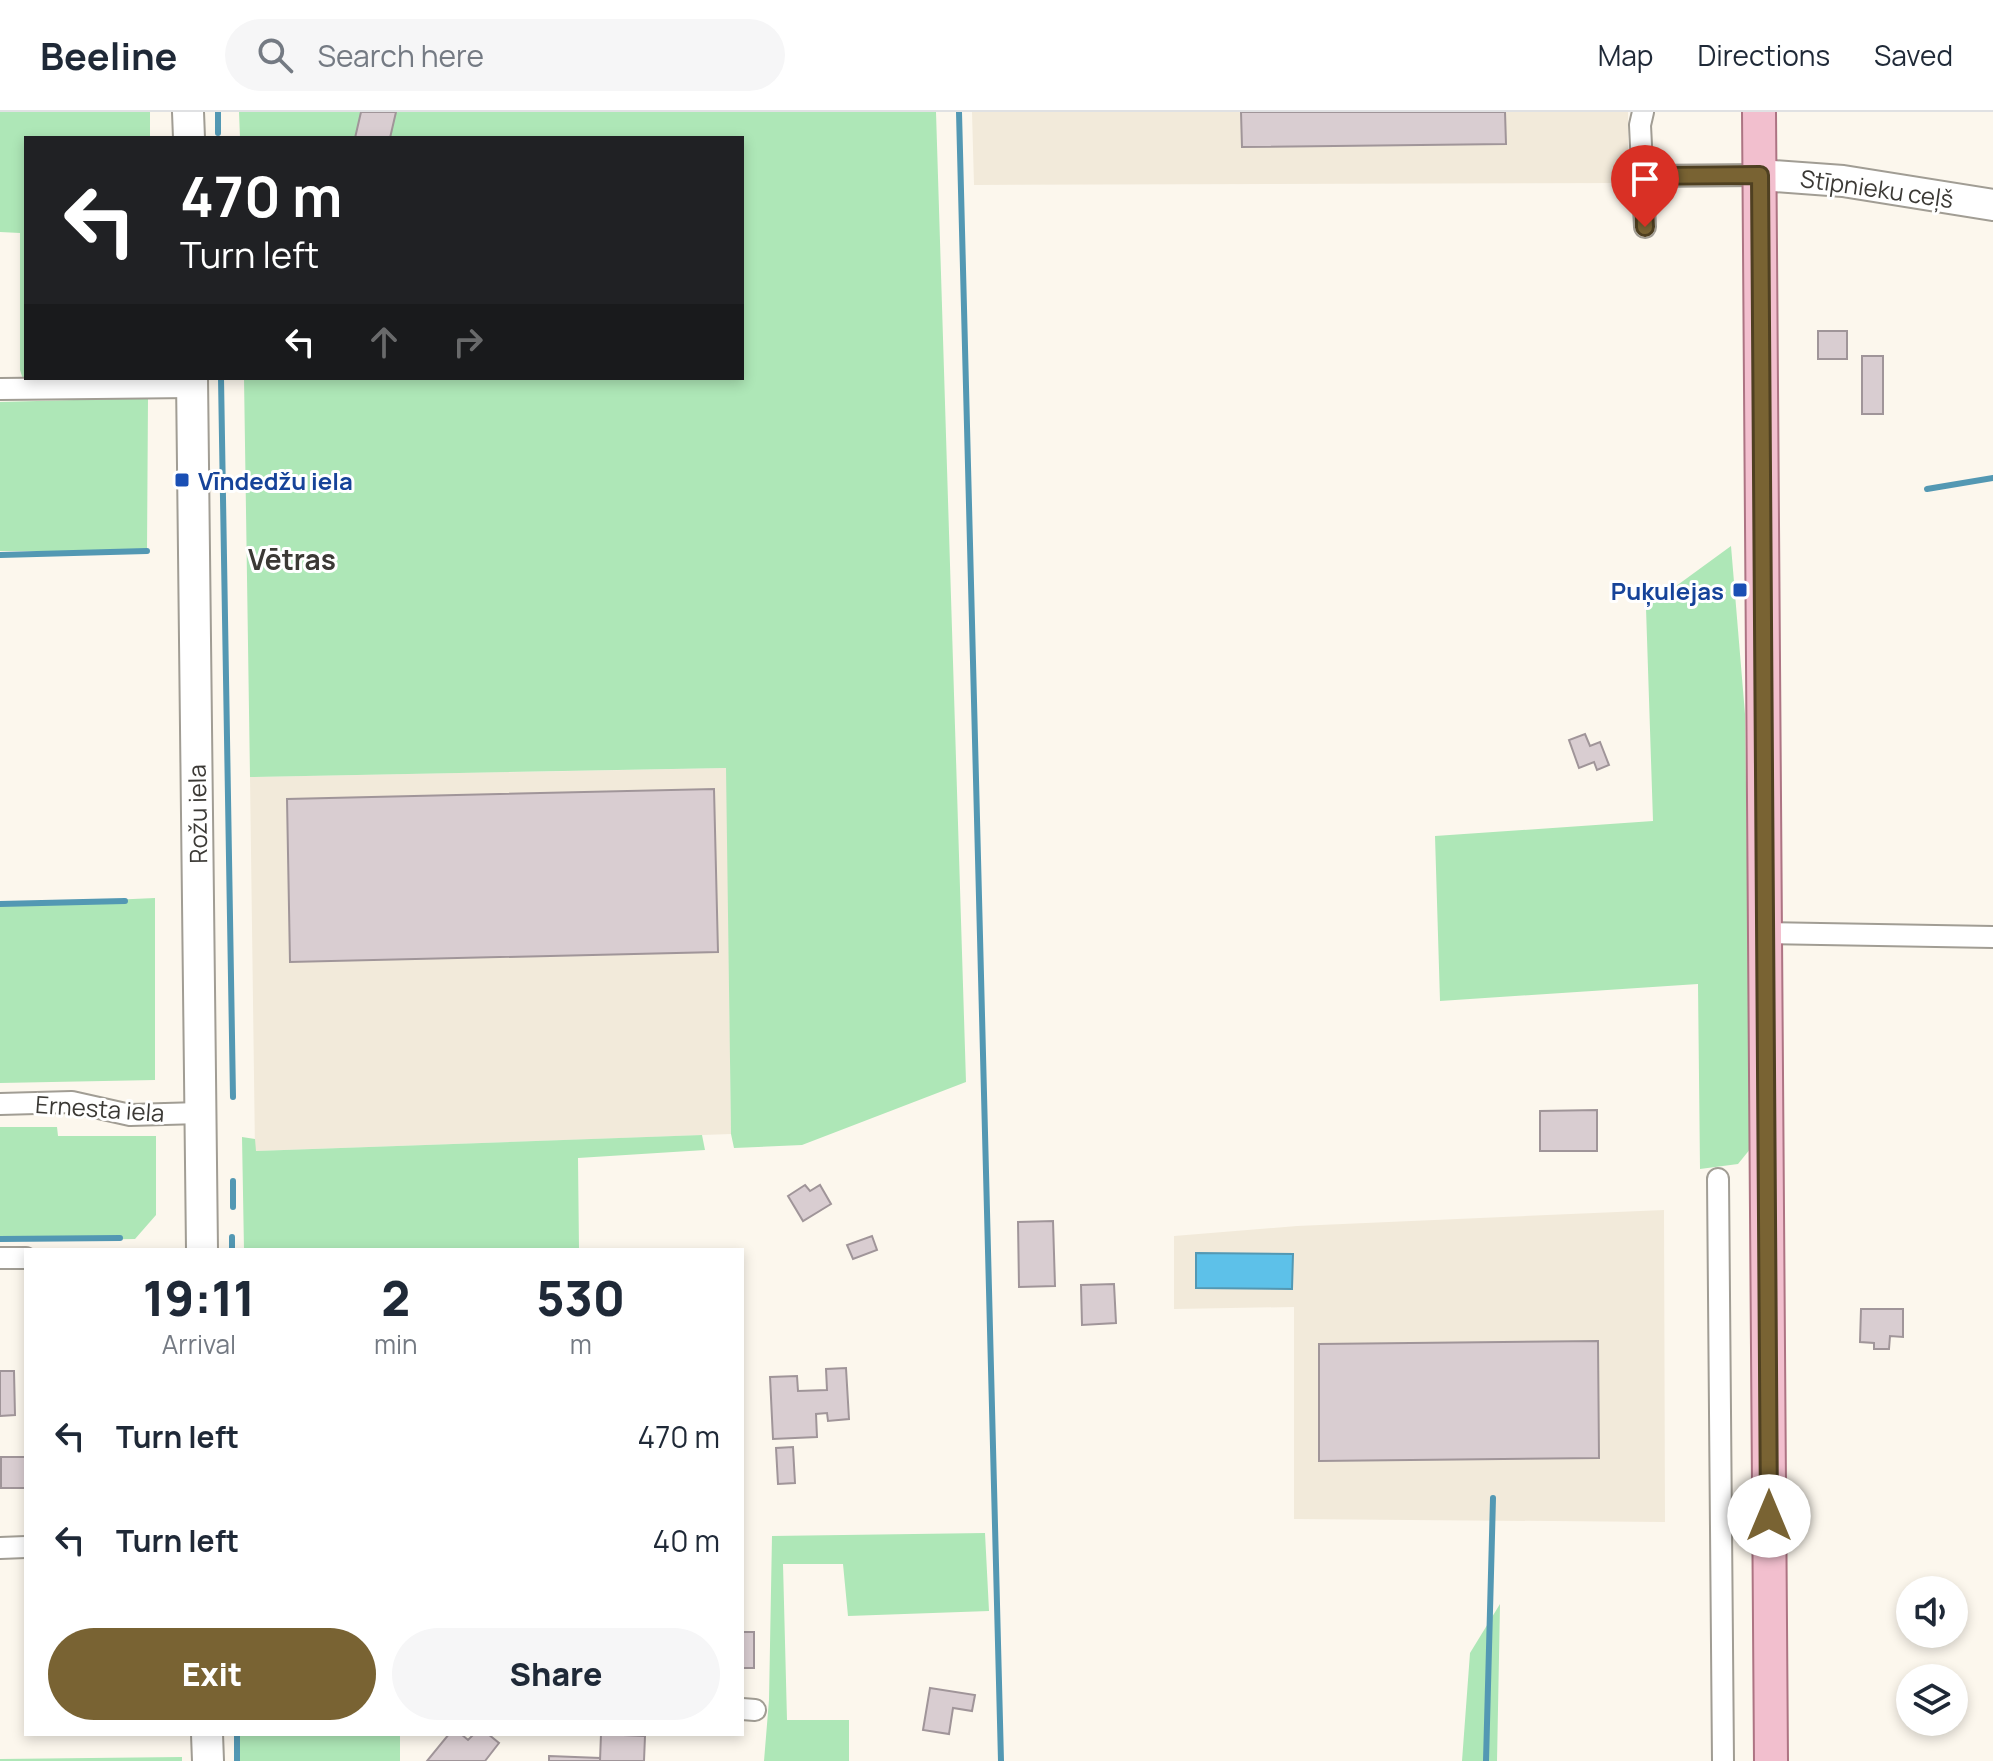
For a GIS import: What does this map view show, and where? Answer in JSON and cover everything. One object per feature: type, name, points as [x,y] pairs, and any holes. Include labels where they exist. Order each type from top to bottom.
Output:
[{"type":"main road","points":[[1759,112],[1771,1761]]},
{"type":"street","points":[[188,112],[189,136]]},
{"type":"street","points":[[1643,112],[1640,125],[1645,227]]},
{"type":"street","points":[[1643,176],[1760,175]]},
{"type":"street","name":"Stīpnieku ceļš","points":[[1760,175],[1843,181],[1993,205]]},
{"type":"street","points":[[0,389],[192,382]]},
{"type":"street","name":"Rožu iela","points":[[192,382],[202,1248]]},
{"type":"street","points":[[1765,933],[1993,937]]},
{"type":"street","name":"Ernesta iela","points":[[0,1104],[72,1102],[130,1115],[200,1113]]},
{"type":"street","points":[[1718,1179],[1723,1761]]},
{"type":"street","points":[[0,1258],[24,1258]]},
{"type":"street","points":[[0,1548],[24,1547]]},
{"type":"street","points":[[207,1736],[208,1761]]},
{"type":"shaded area","points":[[972,112],[1628,112],[1628,183],[974,185]]},
{"type":"shaded area","points":[[727,768],[731,1134],[255,1151],[250,777]]},
{"type":"shaded area","points":[[1664,1210],[1665,1522],[1294,1519],[1294,1307],[1174,1309],[1174,1236],[1297,1226]]},
{"type":"green space","points":[[0,112],[150,112],[150,136],[24,136],[24,379],[20,370],[20,233],[0,232]]},
{"type":"green space","points":[[239,112],[936,112],[966,1082],[802,1145],[734,1148],[731,1134],[726,768],[250,777],[244,380],[744,380],[744,136],[240,136]]},
{"type":"green space","points":[[148,398],[147,551],[0,551],[0,402]]},
{"type":"green space","points":[[1731,546],[1745,714],[1751,1148],[1738,1164],[1700,1169],[1698,984],[1440,1001],[1435,836],[1653,821],[1646,608]]},
{"type":"green space","points":[[155,898],[155,1080],[0,1083],[0,905]]},
{"type":"green space","points":[[0,1127],[57,1127],[58,1136],[156,1136],[156,1215],[135,1239],[0,1241]]},
{"type":"green space","points":[[702,1135],[705,1150],[578,1158],[579,1248],[244,1248],[242,1137],[255,1139],[256,1151]]},
{"type":"green space","points":[[985,1533],[989,1611],[848,1616],[843,1564],[783,1564],[787,1720],[849,1720],[849,1761],[764,1761],[769,1700],[772,1536]]},
{"type":"green space","points":[[1500,1604],[1497,1761],[1462,1761],[1470,1653]]},
{"type":"green space","points":[[240,1736],[400,1736],[400,1761],[240,1761]]},
{"type":"green space","points":[[182,1757],[182,1761],[0,1761],[0,1759]]},
{"type":"water","points":[[1196,1253],[1293,1254],[1292,1289],[1196,1288]]},
{"type":"building","points":[[361,112],[396,112],[390,136],[355,136]]},
{"type":"building","points":[[1241,112],[1505,112],[1506,144],[1242,147]]},
{"type":"building","points":[[1818,331],[1847,331],[1847,359],[1818,359]]},
{"type":"building","points":[[1862,356],[1883,356],[1883,414],[1862,414]]},
{"type":"building","points":[[1585,734],[1590,746],[1600,742],[1609,765],[1597,770],[1594,762],[1579,768],[1569,740]]},
{"type":"building","points":[[714,789],[718,952],[290,962],[287,799]]},
{"type":"building","points":[[1597,1110],[1597,1151],[1540,1151],[1540,1111]]},
{"type":"building","points":[[805,1185],[810,1191],[820,1185],[831,1204],[803,1221],[788,1196]]},
{"type":"building","points":[[1053,1221],[1055,1286],[1019,1287],[1018,1222]]},
{"type":"building","points":[[872,1236],[877,1250],[853,1259],[847,1245]]},
{"type":"building","points":[[1114,1284],[1116,1323],[1082,1325],[1081,1285]]},
{"type":"building","points":[[1861,1309],[1903,1309],[1903,1337],[1890,1336],[1889,1349],[1874,1349],[1874,1343],[1860,1342]]},
{"type":"building","points":[[1598,1341],[1599,1458],[1319,1461],[1319,1344]]},
{"type":"building","points":[[846,1368],[849,1419],[828,1421],[827,1413],[816,1414],[817,1437],[773,1439],[770,1377],[797,1376],[798,1391],[827,1390],[826,1369]]},
{"type":"building","points":[[0,1371],[14,1371],[15,1415],[0,1416]]},
{"type":"building","points":[[793,1447],[795,1483],[778,1484],[776,1448]]},
{"type":"building","points":[[1,1457],[24,1457],[24,1488],[1,1488]]},
{"type":"building","points":[[744,1632],[754,1632],[754,1668],[744,1668]]},
{"type":"building","points":[[930,1688],[975,1695],[972,1711],[953,1708],[949,1734],[923,1730]]},
{"type":"building","points":[[447,1736],[463,1736],[468,1740],[472,1736],[490,1736],[499,1743],[485,1761],[427,1761]]},
{"type":"building","points":[[601,1736],[645,1736],[644,1761],[600,1761]]},
{"type":"building","points":[[549,1756],[600,1758],[600,1761],[549,1761]]},
{"type":"waterway","points":[[218,112],[218,133]]},
{"type":"waterway","points":[[959,112],[1001,1761]]},
{"type":"waterway","points":[[221,380],[233,1097]]},
{"type":"waterway","points":[[1927,489],[1993,478]]},
{"type":"waterway","points":[[0,555],[147,551]]},
{"type":"waterway","points":[[0,904],[125,901]]},
{"type":"waterway","points":[[233,1181],[233,1207]]},
{"type":"waterway","points":[[232,1237],[232,1248]]},
{"type":"waterway","points":[[0,1239],[120,1238]]},
{"type":"waterway","points":[[1486,1761],[1493,1498]]},
{"type":"waterway","points":[[237,1736],[237,1761]]},
{"type":"place","name":"Vīndedžu iela","points":[[182,480]]},
{"type":"place","name":"Puķulejas","points":[[1740,590]]},
{"type":"district","name":"Vētras","points":[[292,559]]},
{"type":"route","points":[[1645,227],[1643,176],[1760,175],[1769,1516]]}]
